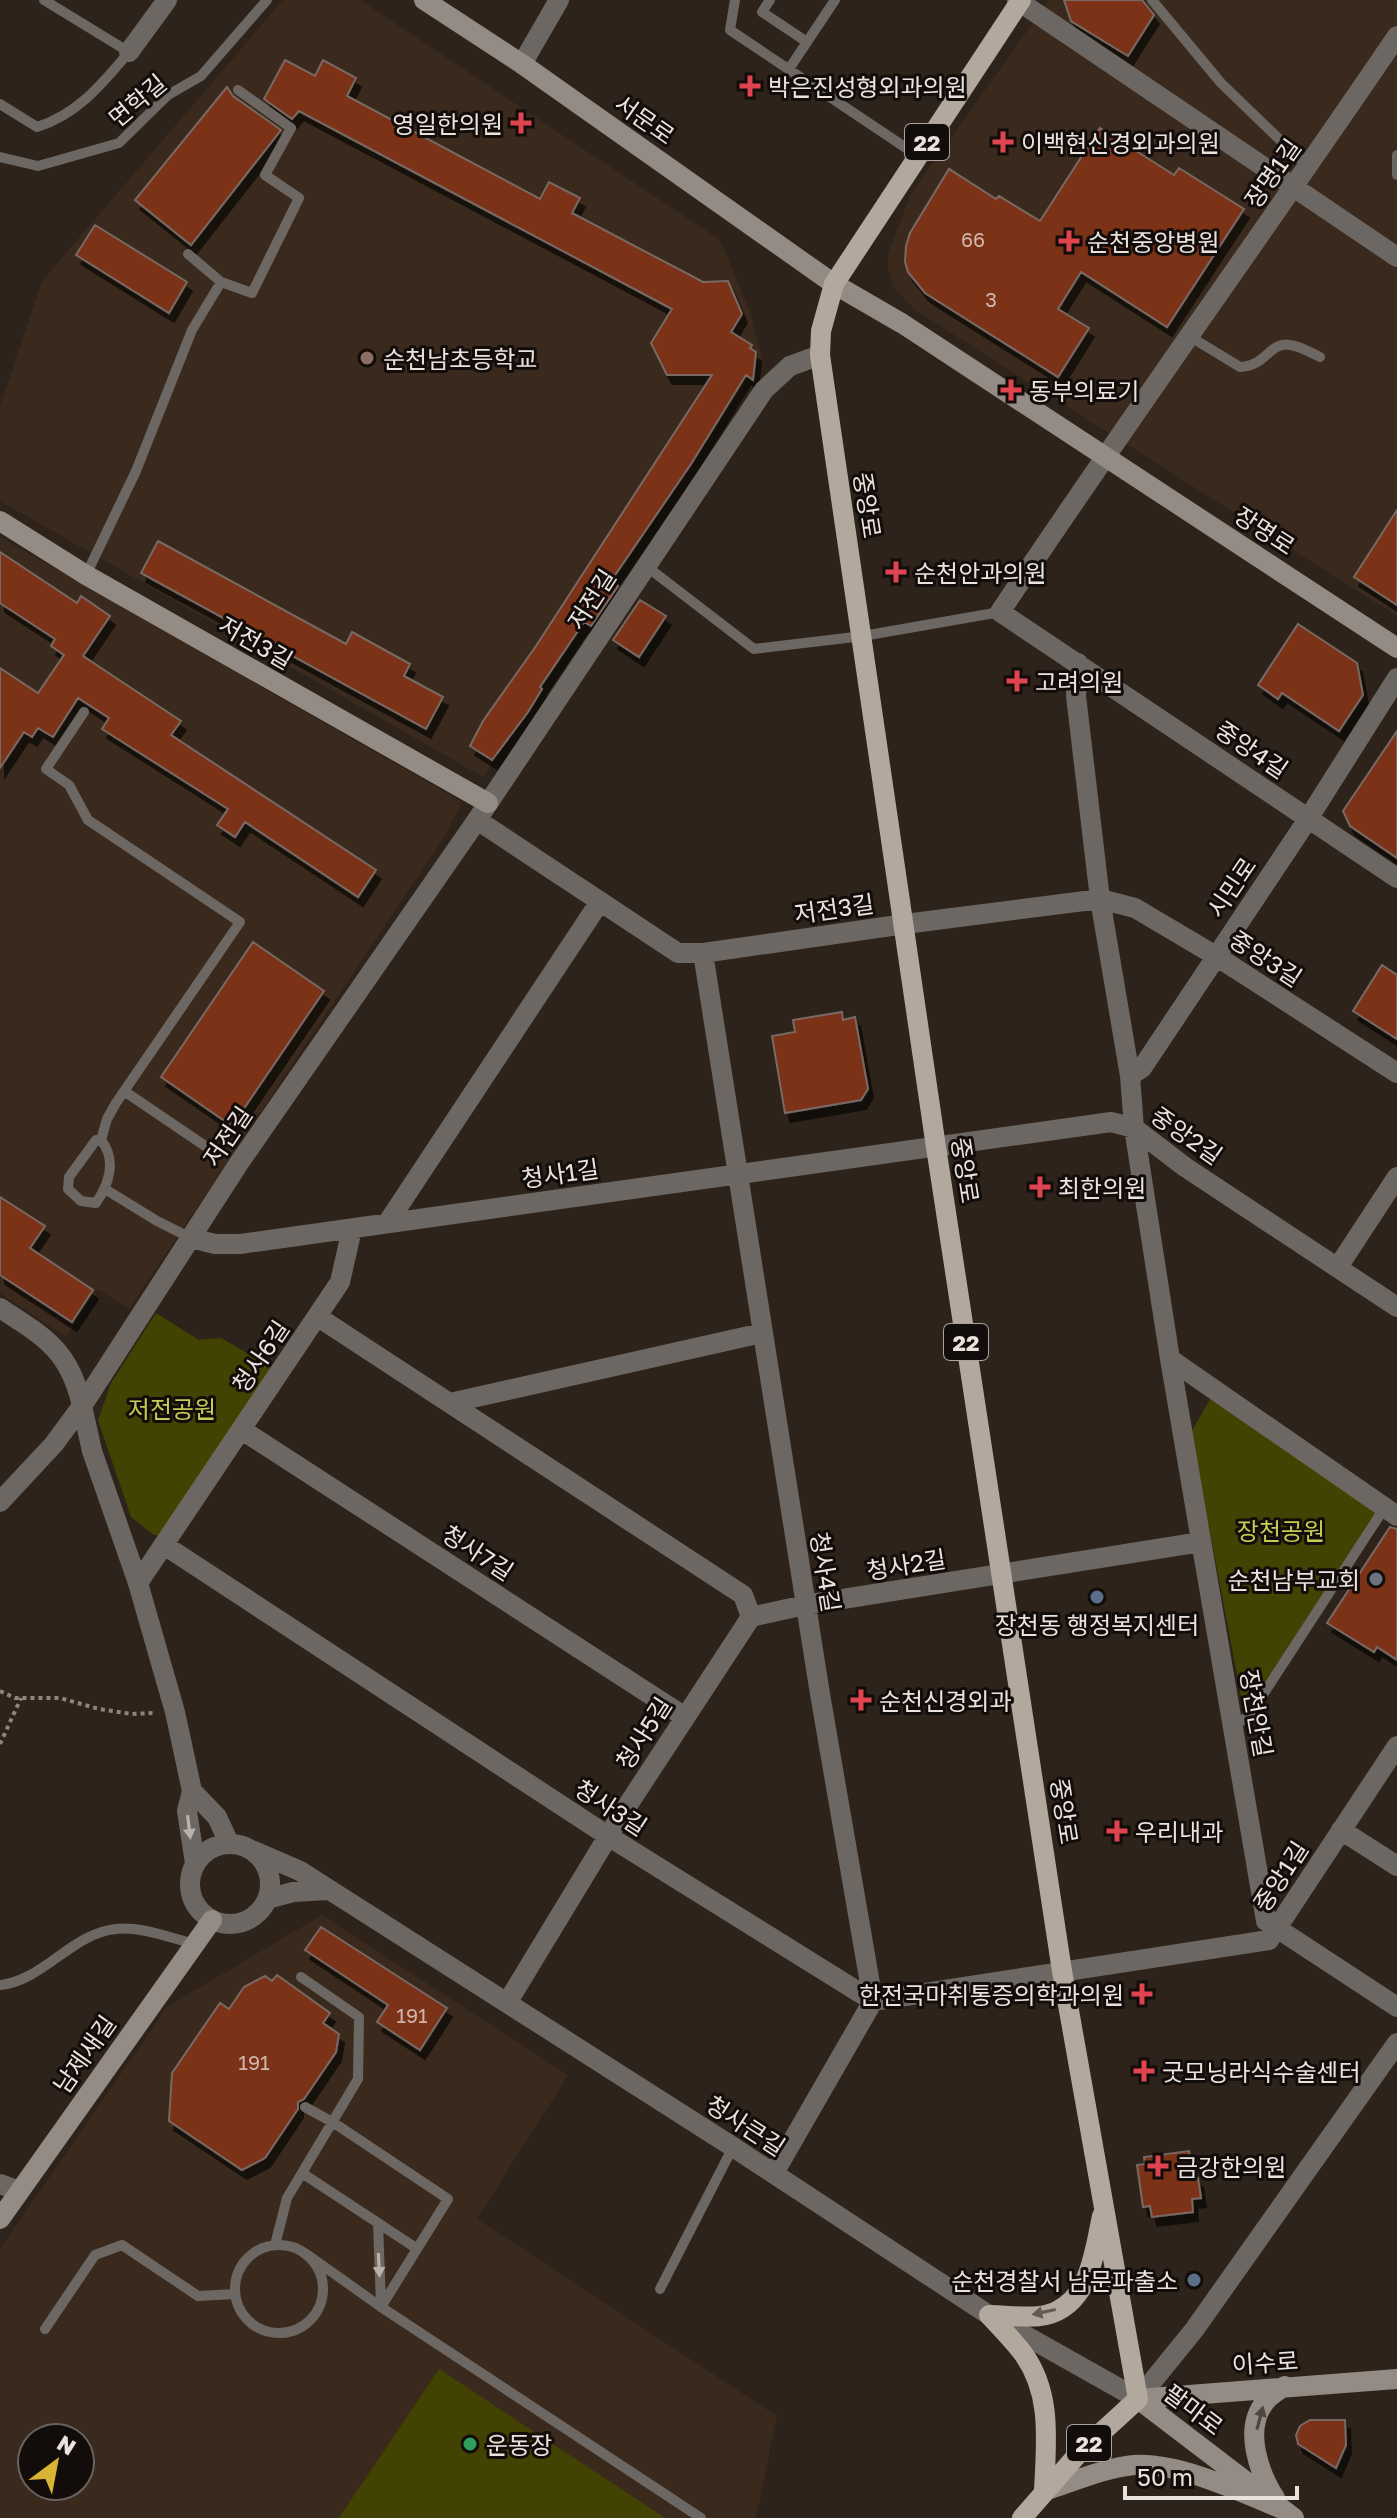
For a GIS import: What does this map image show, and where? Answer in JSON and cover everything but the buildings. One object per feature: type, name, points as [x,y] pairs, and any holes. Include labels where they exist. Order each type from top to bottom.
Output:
[{"type":"main road","name":"중앙로","points":[[1019,1],[834,284],[821,331],[820,355],[936,1147],[1062,1971],[1138,2399]]},
{"type":"main road","points":[[989,2315],[1045,2315],[1067,2305],[1089,2276],[1104,2205]]},
{"type":"main road","points":[[989,2315],[1023,2354],[1040,2384],[1047,2421],[1044,2491]]},
{"type":"main road","name":"22","points":[[1022,2518],[1106,2427],[1138,2399]]},
{"type":"street","points":[[129,52],[167,0]]},
{"type":"street","name":"서문로","points":[[424,0],[522,64],[834,284]]},
{"type":"street","points":[[522,64],[559,0]]},
{"type":"street","points":[[1019,1],[1294,187],[1395,250]]},
{"type":"street","name":"장명1길","points":[[1104,456],[1397,36]]},
{"type":"street","name":"장명로","points":[[834,284],[903,324],[1397,648]]},
{"type":"street","name":"저전길","points":[[0,1502],[54,1444],[82,1406],[239,1163],[482,812],[764,390],[790,366],[820,355]]},
{"type":"street","points":[[1000,612],[1104,456]]},
{"type":"street","name":"저전3길","points":[[0,521],[482,812],[599,903],[678,953],[703,953],[905,924]]},
{"type":"street","name":"중앙4길","points":[[1000,612],[1397,878]]},
{"type":"street","points":[[1078,663],[1076,696],[1100,899],[1130,1076],[1134,1128]]},
{"type":"street","name":"시민로","points":[[1130,1076],[1142,1068],[1308,819],[1397,678]]},
{"type":"street","name":"중앙3길","points":[[905,924],[1100,899],[1135,908],[1216,956],[1397,1073]]},
{"type":"street","points":[[388,1222],[599,903]]},
{"type":"street","name":"청사4길","points":[[703,953],[805,1605],[873,2001]]},
{"type":"street","name":"중앙2길","points":[[936,1147],[1111,1122],[1134,1128],[1185,1167],[1397,1307]]},
{"type":"street","name":"장천안길","points":[[1134,1128],[1170,1359],[1266,1921],[1277,1928]]},
{"type":"street","name":"청사1길","points":[[191,1238],[215,1244],[240,1244],[936,1147]]},
{"type":"street","points":[[1338,1267],[1397,1177]]},
{"type":"street","name":"청사6길","points":[[138,1583],[340,1282],[352,1229]]},
{"type":"street","points":[[0,1308],[60,1352],[77,1383],[92,1451],[138,1583],[175,1712],[192,1791],[187,1811],[195,1863]]},
{"type":"street","points":[[318,1317],[743,1595],[751,1617]]},
{"type":"street","points":[[450,1403],[762,1333]]},
{"type":"street","points":[[1170,1359],[1391,1512]]},
{"type":"street","name":"청사7길","points":[[242,1430],[685,1717]]},
{"type":"street","name":"청사2길","points":[[751,1617],[805,1605],[1201,1542]]},
{"type":"street","name":"청사3길","points":[[164,1545],[608,1836],[873,2001]]},
{"type":"street","name":"청사5길","points":[[507,2003],[608,1836],[751,1617]]},
{"type":"street","name":"중앙1길","points":[[1062,1971],[1269,1940],[1397,1746]]},
{"type":"street","points":[[192,1791],[217,1817],[229,1843]]},
{"type":"street","points":[[1341,1830],[1397,1866]]},
{"type":"street","points":[[229,1843],[254,1851],[269,1873],[270,1886],[261,1911],[238,1924],[212,1920],[201,1912],[193,1901],[190,1888],[195,1863],[204,1853],[229,1843]]},
{"type":"street","name":"청사큰길","points":[[254,1851],[300,1871],[774,2173],[989,2315],[1138,2399]]},
{"type":"street","points":[[267,1899],[293,1892],[327,1890]]},
{"type":"street","name":"남제새길","points":[[0,2219],[10,2188],[212,1920]]},
{"type":"street","points":[[1277,1928],[1397,2007]]},
{"type":"street","points":[[774,2173],[873,2001],[1062,1971]]},
{"type":"street","points":[[1138,2399],[1194,2330],[1397,2043]]},
{"type":"street","name":"이수로","points":[[1138,2399],[1397,2379]]},
{"type":"street","points":[[1285,2386],[1266,2399],[1260,2409],[1256,2455],[1264,2481],[1288,2513]]},
{"type":"street","name":"팔마로","points":[[1138,2399],[1288,2513]]},
{"type":"street","points":[[1044,2491],[1133,2465],[1157,2466],[1213,2481],[1288,2513]]},
{"type":"lane","points":[[0,104],[37,127],[58,120],[97,90],[129,52],[44,0]]},
{"type":"lane","name":"면학길","points":[[0,157],[38,166],[119,143],[168,95],[201,76],[267,0]]},
{"type":"lane","points":[[735,0],[730,30],[918,156]]},
{"type":"lane","points":[[770,0],[762,12],[807,42]]},
{"type":"lane","points":[[789,69],[835,0]]},
{"type":"lane","points":[[1152,0],[1221,83],[1308,167]]},
{"type":"lane","points":[[188,254],[221,282],[252,293],[299,198],[265,175],[291,128],[238,90]]},
{"type":"lane","points":[[1397,155],[1397,175]]},
{"type":"lane","points":[[86,575],[136,471],[192,330],[221,282]]},
{"type":"lane","points":[[1189,336],[1240,367],[1257,365],[1275,347],[1284,345],[1320,357]]},
{"type":"lane","name":"저전길","points":[[645,565],[754,649],[863,636]]},
{"type":"lane","points":[[863,636],[1000,612]]},
{"type":"lane","points":[[84,712],[46,769],[69,785],[88,820],[240,922],[124,1091],[107,1119],[101,1140]]},
{"type":"lane","points":[[124,1091],[214,1152]]},
{"type":"lane","points":[[96,1140],[101,1140],[105,1145],[110,1175],[96,1203],[81,1201],[68,1189],[69,1177],[96,1140]]},
{"type":"lane","points":[[105,1189],[191,1238]]},
{"type":"lane","points":[[1233,1728],[1251,1713],[1391,1512]]},
{"type":"lane","points":[[0,1985],[31,1973],[92,1934],[112,1929],[127,1928],[195,1944]]},
{"type":"lane","points":[[275,2245],[287,2198],[358,2079],[359,2017],[301,1977]]},
{"type":"lane","points":[[305,2107],[448,2199],[381,2307]]},
{"type":"lane","points":[[660,2289],[733,2147]]},
{"type":"lane","points":[[302,2173],[416,2248]]},
{"type":"lane","points":[[378,2223],[381,2307]]},
{"type":"lane","points":[[45,2329],[95,2255],[122,2245],[198,2296],[235,2294]]},
{"type":"lane","points":[[305,2253],[321,2272],[323,2297],[319,2309],[302,2328],[290,2333],[265,2332],[244,2317],[235,2294],[238,2271],[245,2261],[253,2253],[275,2245],[285,2245],[305,2253],[381,2307],[701,2518]]},
{"type":"path","points":[[0,1691],[21,1698],[60,1698],[132,1714],[175,1712]]},
{"type":"path","points":[[0,1744],[21,1698]]},
{"type":"shaded area","name":"순천남초등학교","points":[[283,0],[360,0],[720,240],[750,311],[762,359],[483,777],[0,501],[0,406],[42,281]]},
{"type":"shaded area","points":[[1049,0],[1397,0],[1397,616],[915,310],[893,287],[888,253],[911,194]]},
{"type":"shaded area","points":[[0,537],[462,802],[443,839],[129,1309],[98,1289],[66,1337],[0,1293]]},
{"type":"shaded area","points":[[322,1915],[568,2075],[477,2219],[777,2416],[756,2518],[0,2518],[0,2249],[167,2007]]},
{"type":"green space","name":"저전공원","points":[[156,1313],[199,1340],[221,1338],[276,1370],[163,1536],[154,1535],[131,1517],[98,1420],[111,1383]]},
{"type":"green space","name":"장천공원","points":[[1211,1398],[1378,1509],[1256,1696],[1242,1701],[1191,1432]]},
{"type":"green space","name":"운동장","points":[[439,2369],[665,2518],[339,2518]]},
{"type":"place","name":"박은진성형외과의원","points":[[750,86]]},
{"type":"place","name":"영일한의원","points":[[521,123]]},
{"type":"place","name":"이백현신경외과의원","points":[[1003,142]]},
{"type":"place","name":"순천중앙병원","points":[[1069,241]]},
{"type":"place","name":"순천남초등학교","points":[[367,358]]},
{"type":"place","name":"동부의료기","points":[[1011,390]]},
{"type":"place","name":"순천안과의원","points":[[896,572]]},
{"type":"place","name":"고려의원","points":[[1017,681]]},
{"type":"place","name":"최한의원","points":[[1040,1187]]},
{"type":"place","name":"순천남부교회","points":[[1376,1579]]},
{"type":"place","name":"장천동 행정복지센터","points":[[1097,1597]]},
{"type":"place","name":"순천신경외과","points":[[861,1700]]},
{"type":"place","name":"우리내과","points":[[1117,1831]]},
{"type":"place","name":"한전국마취통증의학과의원","points":[[1142,1994]]},
{"type":"place","name":"굿모닝라식수술센터","points":[[1144,2071]]},
{"type":"place","name":"금강한의원","points":[[1158,2166]]},
{"type":"place","name":"순천경찰서 남문파출소","points":[[1194,2280]]},
{"type":"place","name":"운동장","points":[[470,2444]]}]
